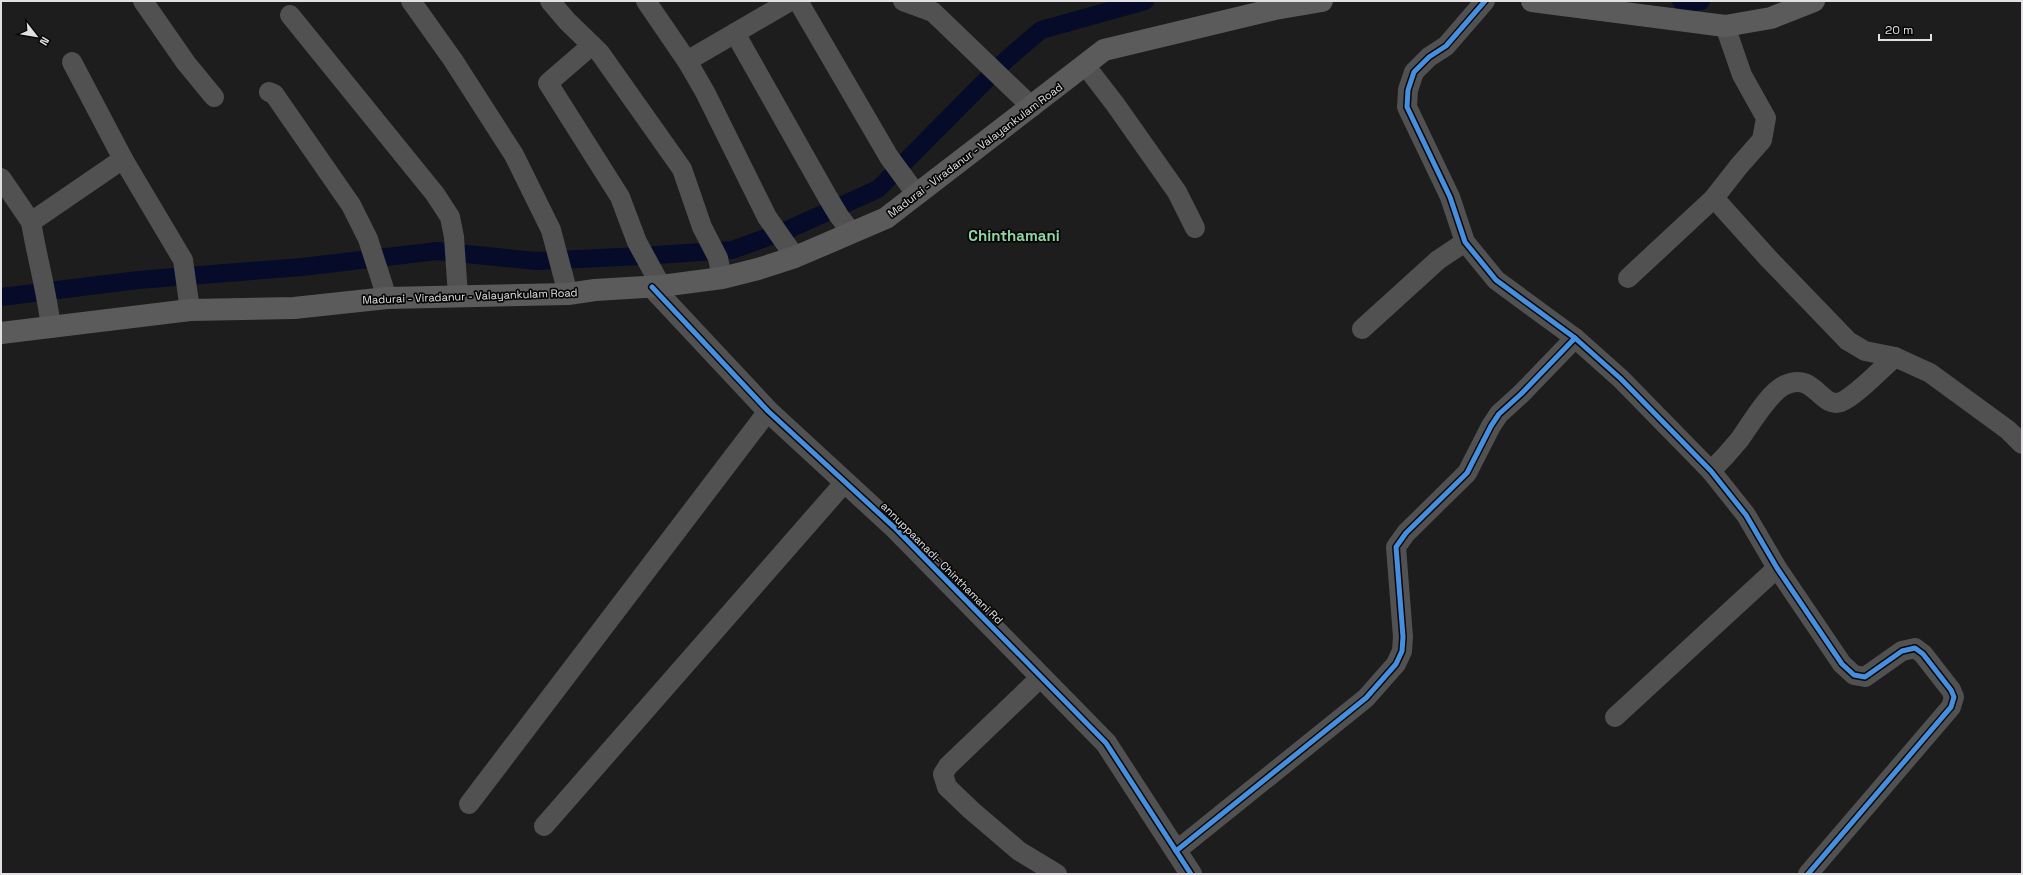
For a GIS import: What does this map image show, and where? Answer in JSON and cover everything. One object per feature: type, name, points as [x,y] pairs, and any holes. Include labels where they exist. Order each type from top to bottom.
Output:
[{"type":"main road","name":"Madurai - Viradanur - Valayankulam Road","points":[[1,333],[190,310],[294,308],[387,298],[458,296],[566,286],[595,290],[720,268],[758,269],[789,250],[845,224],[886,218],[910,187],[1032,107],[1104,50],[1273,5],[1322,1]]},
{"type":"main road","points":[[1532,1],[1725,26],[1771,18],[1814,1]]},
{"type":"street","points":[[143,1],[186,63],[214,97]]},
{"type":"street","points":[[411,1],[453,60],[514,155],[551,230],[566,286]]},
{"type":"street","points":[[550,1],[567,21],[592,45],[618,77],[682,169],[702,227],[720,268]]},
{"type":"street","points":[[646,1],[687,61],[705,92],[766,217],[789,250]]},
{"type":"street","points":[[687,61],[790,1]]},
{"type":"street","points":[[798,1],[889,157],[910,187]]},
{"type":"street","points":[[903,1],[933,12],[1032,107]]},
{"type":"street","points":[[1485,1],[1446,46],[1429,57],[1414,72],[1408,90],[1407,107],[1450,197],[1465,242],[1496,280],[1575,338],[1621,379],[1712,471],[1746,515],[1777,568],[1842,664],[1854,675],[1865,677],[1902,651],[1915,648],[1923,654],[1951,690],[1954,697],[1951,707],[1808,874]]},
{"type":"street","points":[[290,15],[435,194],[450,217],[454,237],[458,296]]},
{"type":"street","points":[[1628,278],[1714,198],[1762,140],[1766,118],[1742,75],[1725,26]]},
{"type":"street","points":[[735,33],[827,196],[845,224]]},
{"type":"street","points":[[592,45],[548,83],[620,197],[637,242],[654,280]]},
{"type":"street","points":[[72,62],[123,159],[183,260],[190,310]]},
{"type":"street","points":[[1085,65],[1115,104],[1146,151],[1177,192],[1195,228]]},
{"type":"street","points":[[269,92],[274,94],[351,205],[368,239],[387,298]]},
{"type":"street","points":[[31,222],[123,159]]},
{"type":"street","points":[[1,178],[31,222],[39,271],[48,302],[51,328]]},
{"type":"street","points":[[1714,198],[1768,258],[1848,341],[1865,351],[1895,357],[1930,373],[2008,430],[2022,444]]},
{"type":"street","points":[[1362,329],[1438,260],[1465,242]]},
{"type":"street","name":"annuppaanadi- Chinthamani Rd","points":[[654,280],[768,410],[896,529],[1106,743],[1192,874]]},
{"type":"street","points":[[1176,851],[1366,698],[1396,664],[1402,651],[1403,637],[1396,547],[1406,533],[1467,473],[1498,414],[1521,394],[1575,338]]},
{"type":"street","points":[[1712,471],[1739,440],[1765,403],[1784,385],[1799,381],[1809,384],[1828,401],[1840,402],[1849,397],[1895,357]]},
{"type":"street","points":[[469,804],[768,410]]},
{"type":"street","points":[[544,826],[845,482]]},
{"type":"street","points":[[1615,717],[1777,568]]},
{"type":"street","points":[[1041,677],[948,766],[943,774],[947,787],[971,810],[1019,851],[1057,874]]},
{"type":"waterway","points":[[1,297],[138,280],[302,267],[437,251],[536,261],[732,250],[785,231],[878,189],[1006,60],[1041,30],[1145,1]]},
{"type":"waterway","points":[[1681,1],[1685,3],[1701,1]]},
{"type":"cycle path","points":[[1485,1],[1446,46],[1429,57],[1414,72],[1408,90],[1407,107],[1450,197],[1465,242],[1496,280],[1575,338],[1621,379],[1711,471],[1746,515],[1777,568],[1842,664],[1854,675],[1865,677],[1902,651],[1915,648],[1923,654],[1951,690],[1954,697],[1951,707],[1808,874]]},
{"type":"cycle path","points":[[652,287],[768,411],[896,529],[1106,743],[1191,874]]},
{"type":"cycle path","points":[[1176,851],[1366,698],[1396,664],[1402,651],[1403,637],[1396,547],[1406,533],[1467,473],[1491,426],[1499,414],[1521,394],[1575,338]]},
{"type":"district","name":"Chinthamani","points":[[1014,235]]}]
